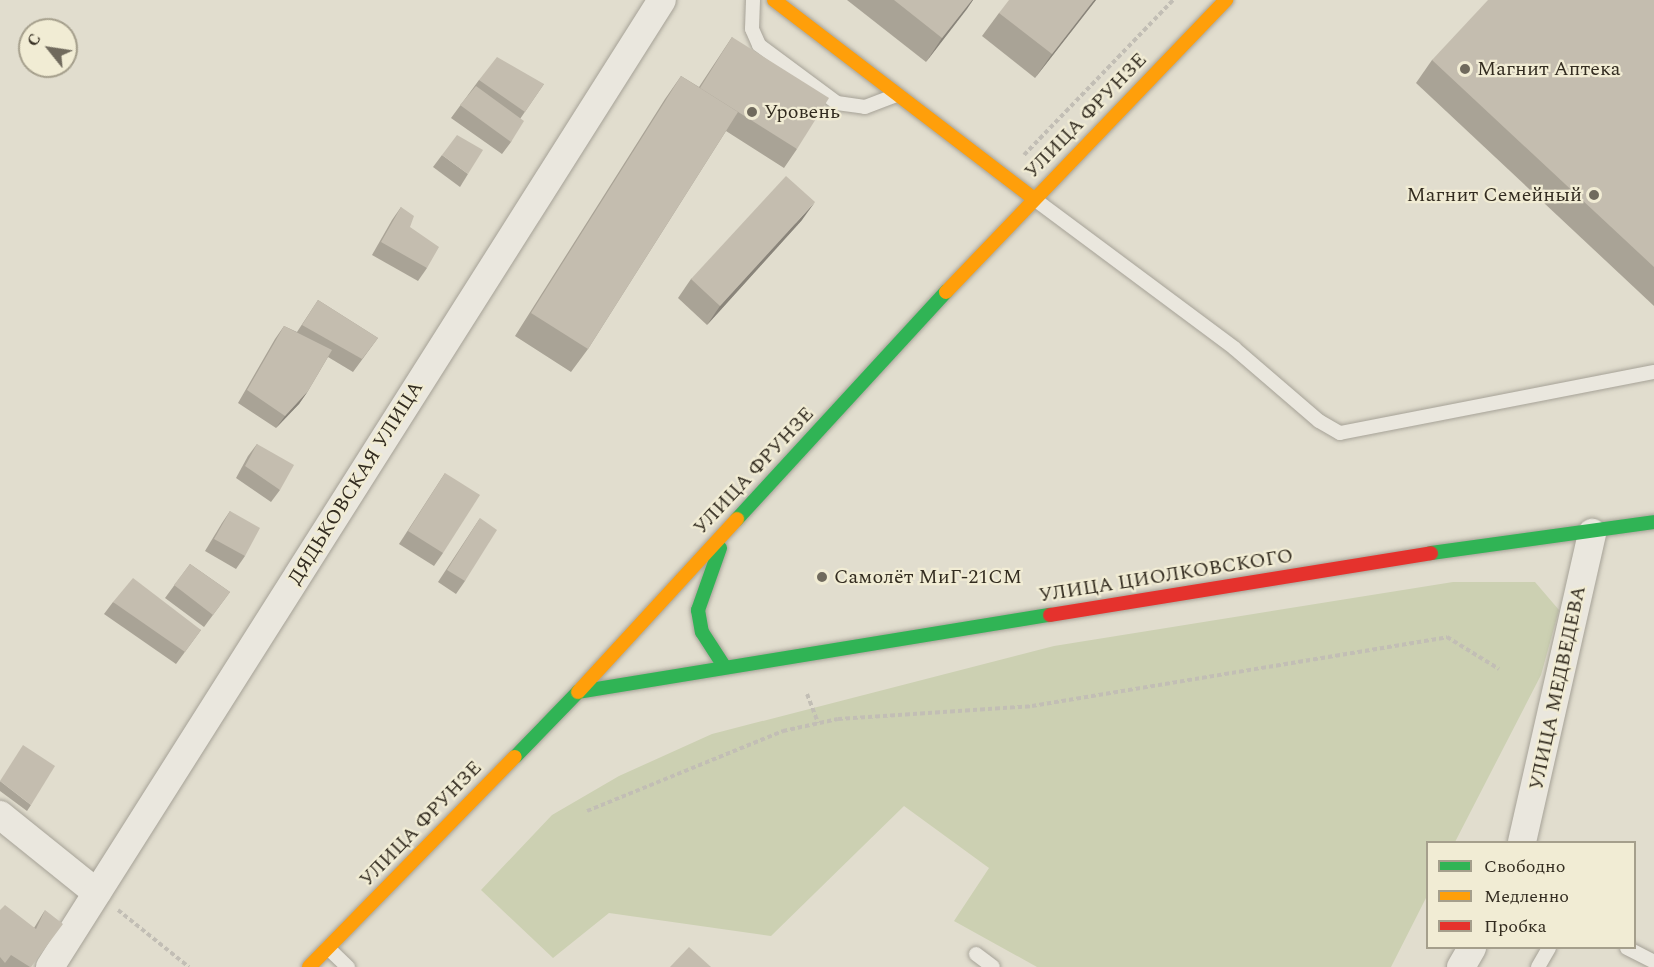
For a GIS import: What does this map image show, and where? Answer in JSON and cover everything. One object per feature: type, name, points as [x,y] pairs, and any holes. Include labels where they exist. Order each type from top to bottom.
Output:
[{"type":"main road","points":[[774,0],[1033,198]]},
{"type":"main road","name":"УЛИЦА ФРУНЗЕ","points":[[309,967],[578,692],[1033,198],[1226,0]]},
{"type":"main road","points":[[724,666],[702,632],[698,610],[706,579],[733,522]]},
{"type":"main road","name":"УЛИЦА ЦИОЛКОВСКОГО","points":[[578,692],[724,666],[1407,557],[1592,533],[1654,522]]},
{"type":"street","name":"ДЯДЬКОВСКАЯ УЛИЦА","points":[[50,967],[662,0]]},
{"type":"street","name":"УЛИЦА МЕДВЕДЕВА","points":[[1522,841],[1592,533]]},
{"type":"street","points":[[0,815],[96,893]]},
{"type":"street","points":[[1461,967],[1471,949]]},
{"type":"lane","points":[[753,0],[752,28],[759,45],[837,103],[865,107],[898,95]]},
{"type":"lane","points":[[1033,198],[1234,348],[1318,422],[1340,433],[1654,372]]},
{"type":"lane","points":[[328,948],[348,967]]},
{"type":"lane","points":[[1538,967],[1548,949]]},
{"type":"lane","points":[[1629,949],[1654,962]]},
{"type":"lane","points":[[976,954],[993,967]]},
{"type":"path","points":[[1004,176],[1173,0]]},
{"type":"path","points":[[587,811],[783,731],[818,723],[1032,706],[1447,637],[1499,669]]},
{"type":"path","points":[[807,693],[818,723]]},
{"type":"path","points":[[96,893],[189,967]]},
{"type":"green space","points":[[1453,582],[1535,582],[1559,610],[1541,675],[1456,841],[1426,841],[1426,898],[1391,967],[1037,967],[954,921],[989,868],[904,806],[771,936],[609,913],[553,958],[481,890],[552,815],[619,776],[712,734],[1054,646]]},
{"type":"building","points":[[894,0],[972,0],[942,38]]},
{"type":"building","points":[[1009,0],[1094,0],[1052,54],[999,13]]},
{"type":"building","name":"Магнит Семейный","points":[[1488,0],[1654,0],[1654,267],[1432,60]]},
{"type":"building","name":"Уровень","points":[[732,37],[829,98],[797,149],[700,88]]},
{"type":"building","points":[[497,57],[544,84],[525,112],[479,80]]},
{"type":"building","points":[[681,76],[738,112],[588,349],[531,313]]},
{"type":"building","points":[[476,86],[524,121],[511,142],[460,105]]},
{"type":"building","points":[[457,135],[483,150],[468,174],[442,155]]},
{"type":"building","points":[[786,176],[815,202],[720,306],[691,279]]},
{"type":"building","points":[[401,207],[414,216],[410,227],[439,247],[427,268],[381,242]]},
{"type":"building","points":[[318,300],[378,338],[362,359],[302,325]]},
{"type":"building","points":[[284,326],[332,350],[308,391],[285,416],[247,390]]},
{"type":"building","points":[[257,444],[294,465],[280,490],[245,466]]},
{"type":"building","points":[[445,473],[480,495],[443,553],[408,531]]},
{"type":"building","points":[[230,511],[260,528],[245,556],[214,539]]},
{"type":"building","points":[[480,518],[497,530],[465,581],[447,570]]},
{"type":"building","points":[[190,564],[230,592],[213,615],[174,585]]},
{"type":"building","points":[[133,578],[201,630],[185,652],[113,602]]},
{"type":"building","points":[[23,745],[55,766],[31,805],[0,781]]},
{"type":"building","points":[[5,905],[36,929],[45,910],[63,924],[31,967],[11,955],[5,963],[0,957],[0,910]]},
{"type":"building","points":[[689,947],[711,967],[670,967]]},
{"type":"traffic: fast","points":[[737,519],[946,292]]},
{"type":"traffic: fast","points":[[1431,553],[1654,522]]},
{"type":"traffic: fast","points":[[720,548],[698,610],[702,632],[724,666]]},
{"type":"traffic: fast","points":[[515,757],[578,692],[1050,615]]},
{"type":"traffic: slow","points":[[774,0],[1033,198]]},
{"type":"traffic: slow","points":[[946,292],[1226,0]]},
{"type":"traffic: slow","points":[[578,692],[737,519]]},
{"type":"traffic: slow","points":[[309,967],[515,757]]},
{"type":"traffic: jam","points":[[1050,615],[1431,553]]},
{"type":"place","name":"Магнит Аптека","points":[[1465,69]]},
{"type":"place","name":"Уровень","points":[[752,112]]},
{"type":"place","name":"Магнит Семейный","points":[[1594,195]]},
{"type":"place","name":"Самолёт МиГ-21СМ","points":[[822,577]]}]
